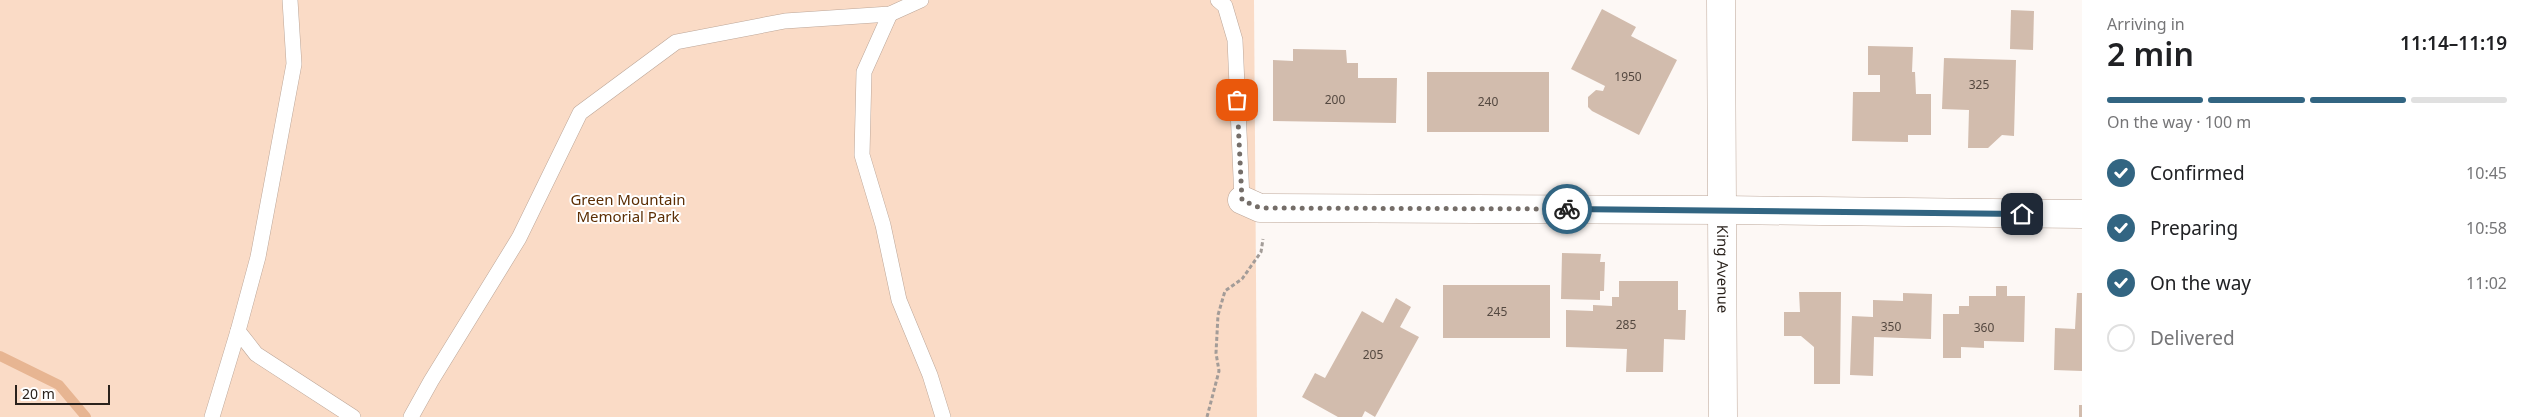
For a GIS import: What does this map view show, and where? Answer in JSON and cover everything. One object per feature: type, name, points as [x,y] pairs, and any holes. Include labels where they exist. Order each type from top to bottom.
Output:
[{"type":"street","name":"King Avenue","points":[[1722,0],[1723,417]]},
{"type":"street","points":[[1253,204],[2082,214]]},
{"type":"lane","points":[[212,417],[258,257],[294,64],[290,0]]},
{"type":"lane","points":[[411,417],[519,238],[580,112],[676,42],[785,21],[890,14],[921,0]]},
{"type":"lane","points":[[1218,0],[1225,6],[1235,40],[1253,204]]},
{"type":"lane","points":[[890,14],[864,72],[862,155],[883,225],[899,300],[930,375],[943,417]]},
{"type":"lane","points":[[238,331],[256,354],[353,417]]},
{"type":"path","points":[[1208,417],[1219,371],[1216,353],[1220,307],[1225,292],[1242,279],[1261,252],[1266,221],[1253,204]]},
{"type":"green space","name":"Green Mountain Memorial Park","points":[[0,0],[1254,0],[1257,417],[0,417]]},
{"type":"building","points":[[1602,9],[1636,27],[1631,36],[1677,60],[1639,135],[1592,111],[1588,107],[1588,97],[1596,90],[1603,91],[1605,86],[1571,69]]},
{"type":"building","points":[[2011,10],[2034,11],[2033,50],[2010,49]]},
{"type":"building","points":[[1868,46],[1913,47],[1912,72],[1915,72],[1916,94],[1931,94],[1931,135],[1908,135],[1908,142],[1852,141],[1853,92],[1880,92],[1880,75],[1868,75]]},
{"type":"building","points":[[1293,49],[1346,50],[1347,63],[1358,63],[1358,78],[1397,78],[1396,123],[1273,121],[1273,60],[1293,61]]},
{"type":"building","points":[[1944,58],[2016,60],[2014,136],[2002,135],[1988,148],[1968,148],[1969,110],[1942,109]]},
{"type":"building","points":[[1427,72],[1549,72],[1549,132],[1427,132]]},
{"type":"building","points":[[1562,253],[1601,254],[1600,262],[1605,262],[1604,291],[1600,291],[1600,300],[1561,299]]},
{"type":"building","points":[[1619,281],[1678,281],[1678,310],[1686,310],[1685,340],[1664,339],[1663,372],[1626,372],[1627,349],[1566,347],[1566,310],[1593,311],[1593,305],[1612,306],[1612,297],[1619,297]]},
{"type":"building","points":[[1443,285],[1550,285],[1550,338],[1443,338]]},
{"type":"building","points":[[1996,286],[2007,286],[2007,296],[2025,296],[2024,342],[1984,341],[1984,348],[1961,347],[1961,358],[1943,358],[1943,314],[1959,314],[1959,306],[1969,306],[1969,296],[1996,296]]},
{"type":"building","points":[[1799,292],[1841,292],[1840,384],[1814,384],[1814,347],[1801,336],[1784,336],[1784,312],[1800,312]]},
{"type":"building","points":[[1903,293],[1932,294],[1931,339],[1874,337],[1873,376],[1850,375],[1852,316],[1873,317],[1873,300],[1903,301]]},
{"type":"building","points":[[2077,293],[2082,293],[2082,371],[2054,370],[2055,328],[2075,329]]},
{"type":"building","points":[[1396,298],[1411,307],[1400,327],[1419,337],[1375,417],[1365,411],[1362,417],[1338,417],[1302,397],[1315,373],[1325,378],[1362,311],[1383,323]]},
{"type":"building","points":[[2079,405],[2082,405],[2082,417],[2079,417]]},
{"type":"waterway","points":[[0,356],[59,385],[86,417]]},
{"type":"way so far","points":[[1237,100],[1242,200],[1260,208],[1567,209]]},
{"type":"route","points":[[1567,209],[2022,214]]}]
